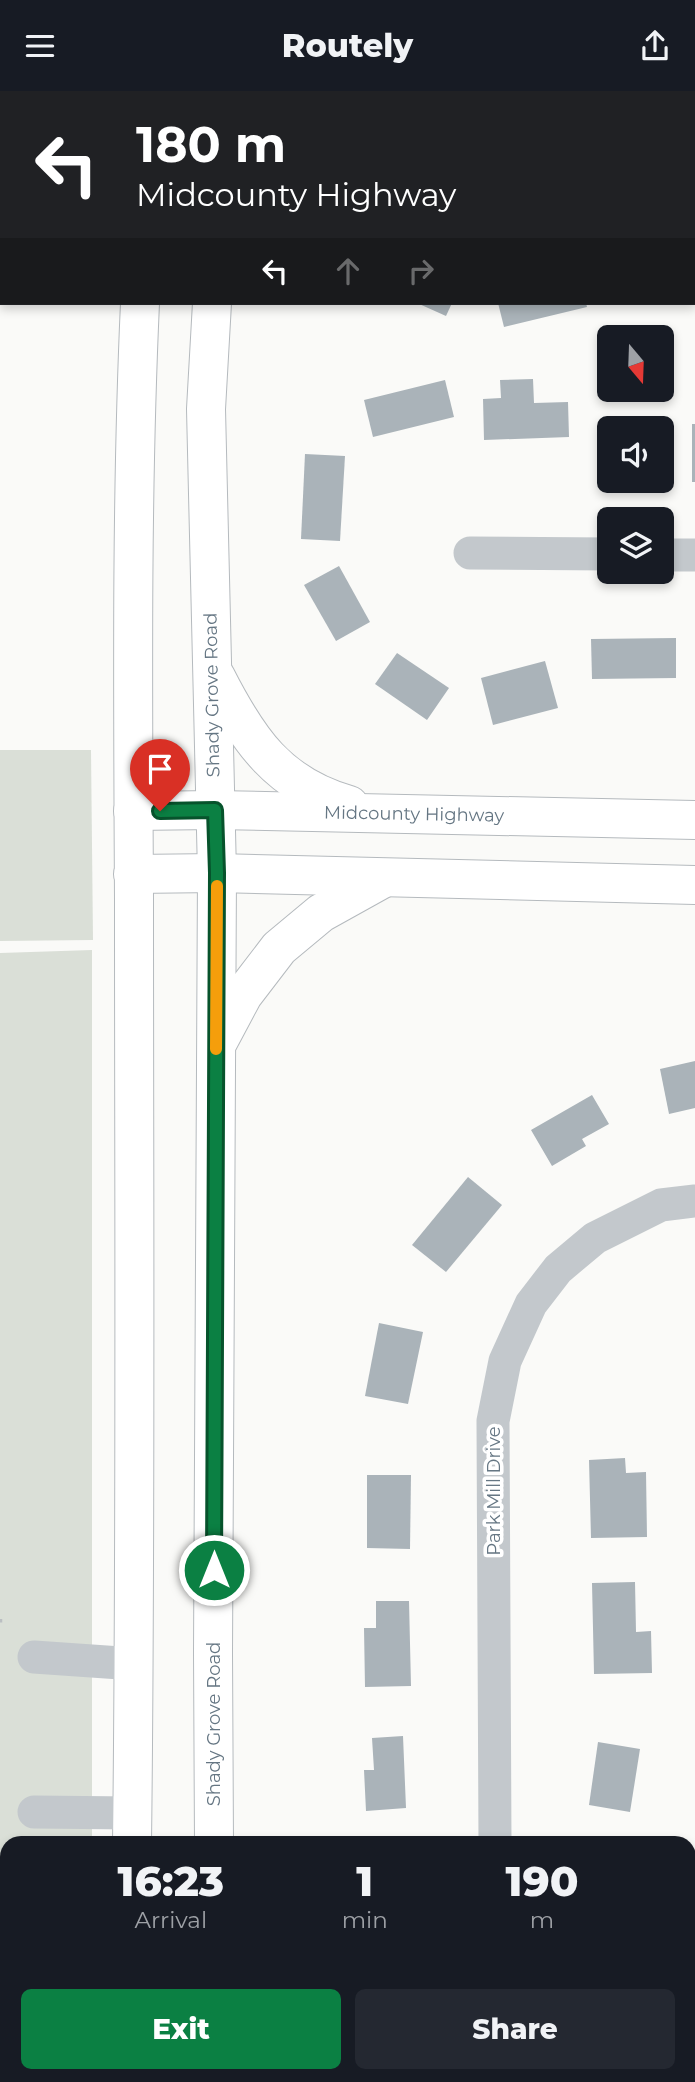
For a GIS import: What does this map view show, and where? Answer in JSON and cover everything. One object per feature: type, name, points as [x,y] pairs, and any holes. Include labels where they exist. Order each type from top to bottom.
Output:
[{"type":"main road","points":[[132,1828],[135,1664],[135,406],[140,305]]},
{"type":"main road","name":"Shady Grove Road","points":[[212,305],[206,409],[217,873],[214,1836]]},
{"type":"main road","points":[[212,669],[237,718],[265,755],[293,781],[327,799],[382,814]]},
{"type":"main road","name":"Midcounty Highway","points":[[133,811],[215,810],[695,820]]},
{"type":"main road","points":[[134,874],[217,873],[695,885]]},
{"type":"main road","points":[[216,1045],[243,995],[279,948],[321,913],[385,877]]},
{"type":"street","points":[[470,553],[597,554]]},
{"type":"street","points":[[674,555],[695,555]]},
{"type":"street","name":"Park Mill Drive","points":[[495,1836],[493,1421],[505,1361],[531,1304],[558,1269],[595,1237],[662,1205],[695,1201]]},
{"type":"street","points":[[34,1657],[135,1664]]},
{"type":"street","points":[[34,1812],[132,1828]]},
{"type":"shaded area","points":[[0,750],[91,750],[93,940],[0,941]]},
{"type":"shaded area","points":[[92,950],[92,1836],[0,1836],[0,953]]},
{"type":"building","points":[[421,305],[451,305],[446,316]]},
{"type":"building","points":[[498,305],[586,305],[587,307],[504,327]]},
{"type":"building","points":[[533,379],[534,403],[568,402],[569,437],[484,440],[483,399],[501,398],[500,380]]},
{"type":"building","points":[[445,380],[454,417],[373,437],[364,400]]},
{"type":"building","points":[[692,424],[695,424],[695,482],[692,482]]},
{"type":"building","points":[[305,454],[345,456],[340,541],[301,539]]},
{"type":"building","points":[[339,566],[370,622],[336,641],[304,585]]},
{"type":"building","points":[[676,638],[676,678],[592,679],[591,639]]},
{"type":"building","points":[[397,653],[449,688],[427,720],[375,684]]},
{"type":"building","points":[[545,661],[558,708],[493,725],[481,678]]},
{"type":"building","points":[[695,1061],[695,1108],[669,1114],[660,1069]]},
{"type":"building","points":[[592,1095],[609,1124],[582,1139],[586,1146],[552,1166],[531,1130]]},
{"type":"building","points":[[468,1177],[502,1205],[446,1272],[412,1245]]},
{"type":"building","points":[[379,1323],[423,1332],[408,1404],[365,1396]]},
{"type":"building","points":[[625,1458],[626,1473],[646,1472],[647,1537],[591,1538],[589,1460]]},
{"type":"building","points":[[367,1475],[411,1475],[410,1549],[367,1548]]},
{"type":"building","points":[[635,1582],[636,1632],[651,1631],[652,1673],[594,1674],[592,1583]]},
{"type":"building","points":[[376,1601],[409,1601],[411,1686],[365,1687],[364,1628],[376,1628]]},
{"type":"building","points":[[403,1736],[406,1808],[366,1811],[364,1770],[374,1770],[372,1738]]},
{"type":"building","points":[[598,1742],[640,1749],[630,1812],[589,1805]]},
{"type":"slow traffic","points":[[216,1049],[217,886]]},
{"type":"route","points":[[160,811],[215,810],[214,1570]]}]
